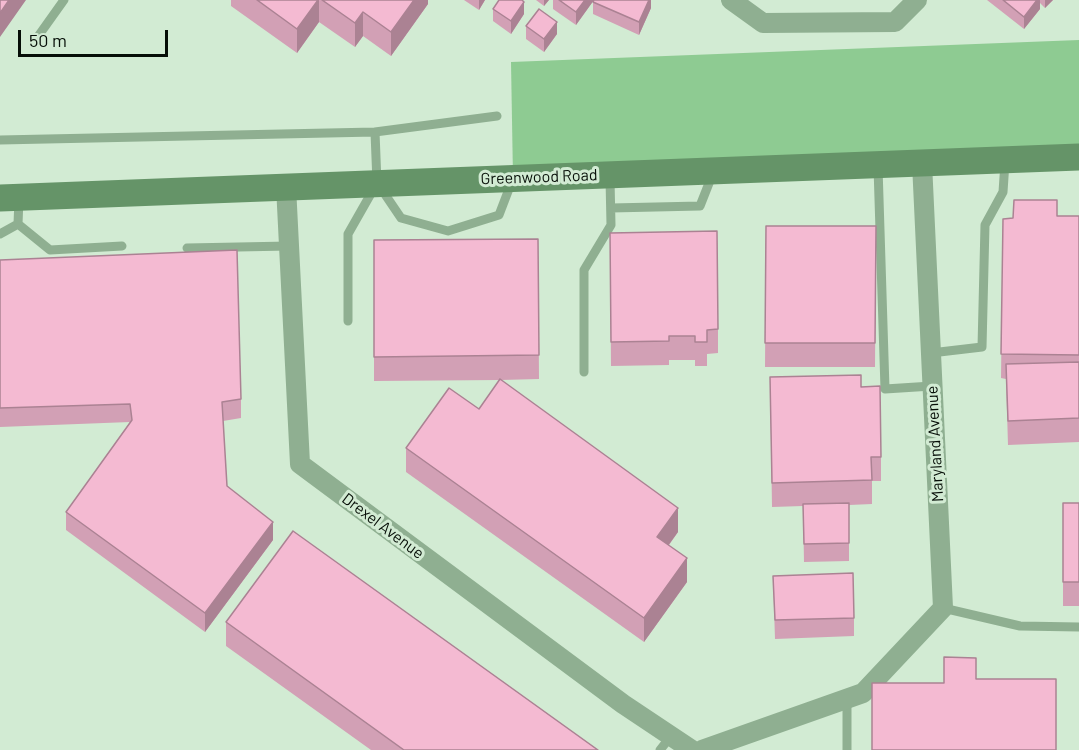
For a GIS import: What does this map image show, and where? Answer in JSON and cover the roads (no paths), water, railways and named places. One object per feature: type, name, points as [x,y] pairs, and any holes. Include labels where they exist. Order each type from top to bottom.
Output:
[{"type":"street","points":[[731,0],[763,23],[895,22],[917,0]]},
{"type":"street","name":"Greenwood Road","points":[[10,197],[1079,158]]},
{"type":"street","name":"Maryland Avenue","points":[[922,163],[943,608]]},
{"type":"street","name":"Drexel Avenue","points":[[286,186],[300,464],[623,704],[666,743],[692,750]]},
{"type":"street","points":[[702,750],[855,695],[943,608]]},
{"type":"lane","points":[[39,35],[64,0]]},
{"type":"lane","points":[[0,140],[375,132],[497,116]]},
{"type":"lane","points":[[375,132],[377,183],[401,219],[448,231],[499,215],[513,178]]},
{"type":"lane","points":[[931,353],[982,347],[985,225],[1003,192],[1005,160]]},
{"type":"lane","points":[[878,165],[885,389],[932,386]]},
{"type":"lane","points":[[610,208],[700,206],[714,171]]},
{"type":"lane","points":[[584,372],[584,270],[611,225],[610,174]]},
{"type":"lane","points":[[348,321],[348,234],[377,183]]},
{"type":"lane","points":[[10,197],[18,224],[50,250],[122,246]]},
{"type":"lane","points":[[0,234],[18,224]]},
{"type":"lane","points":[[188,248],[289,246]]},
{"type":"lane","points":[[943,608],[1020,626],[1079,627]]},
{"type":"lane","points":[[848,750],[855,695]]}]
